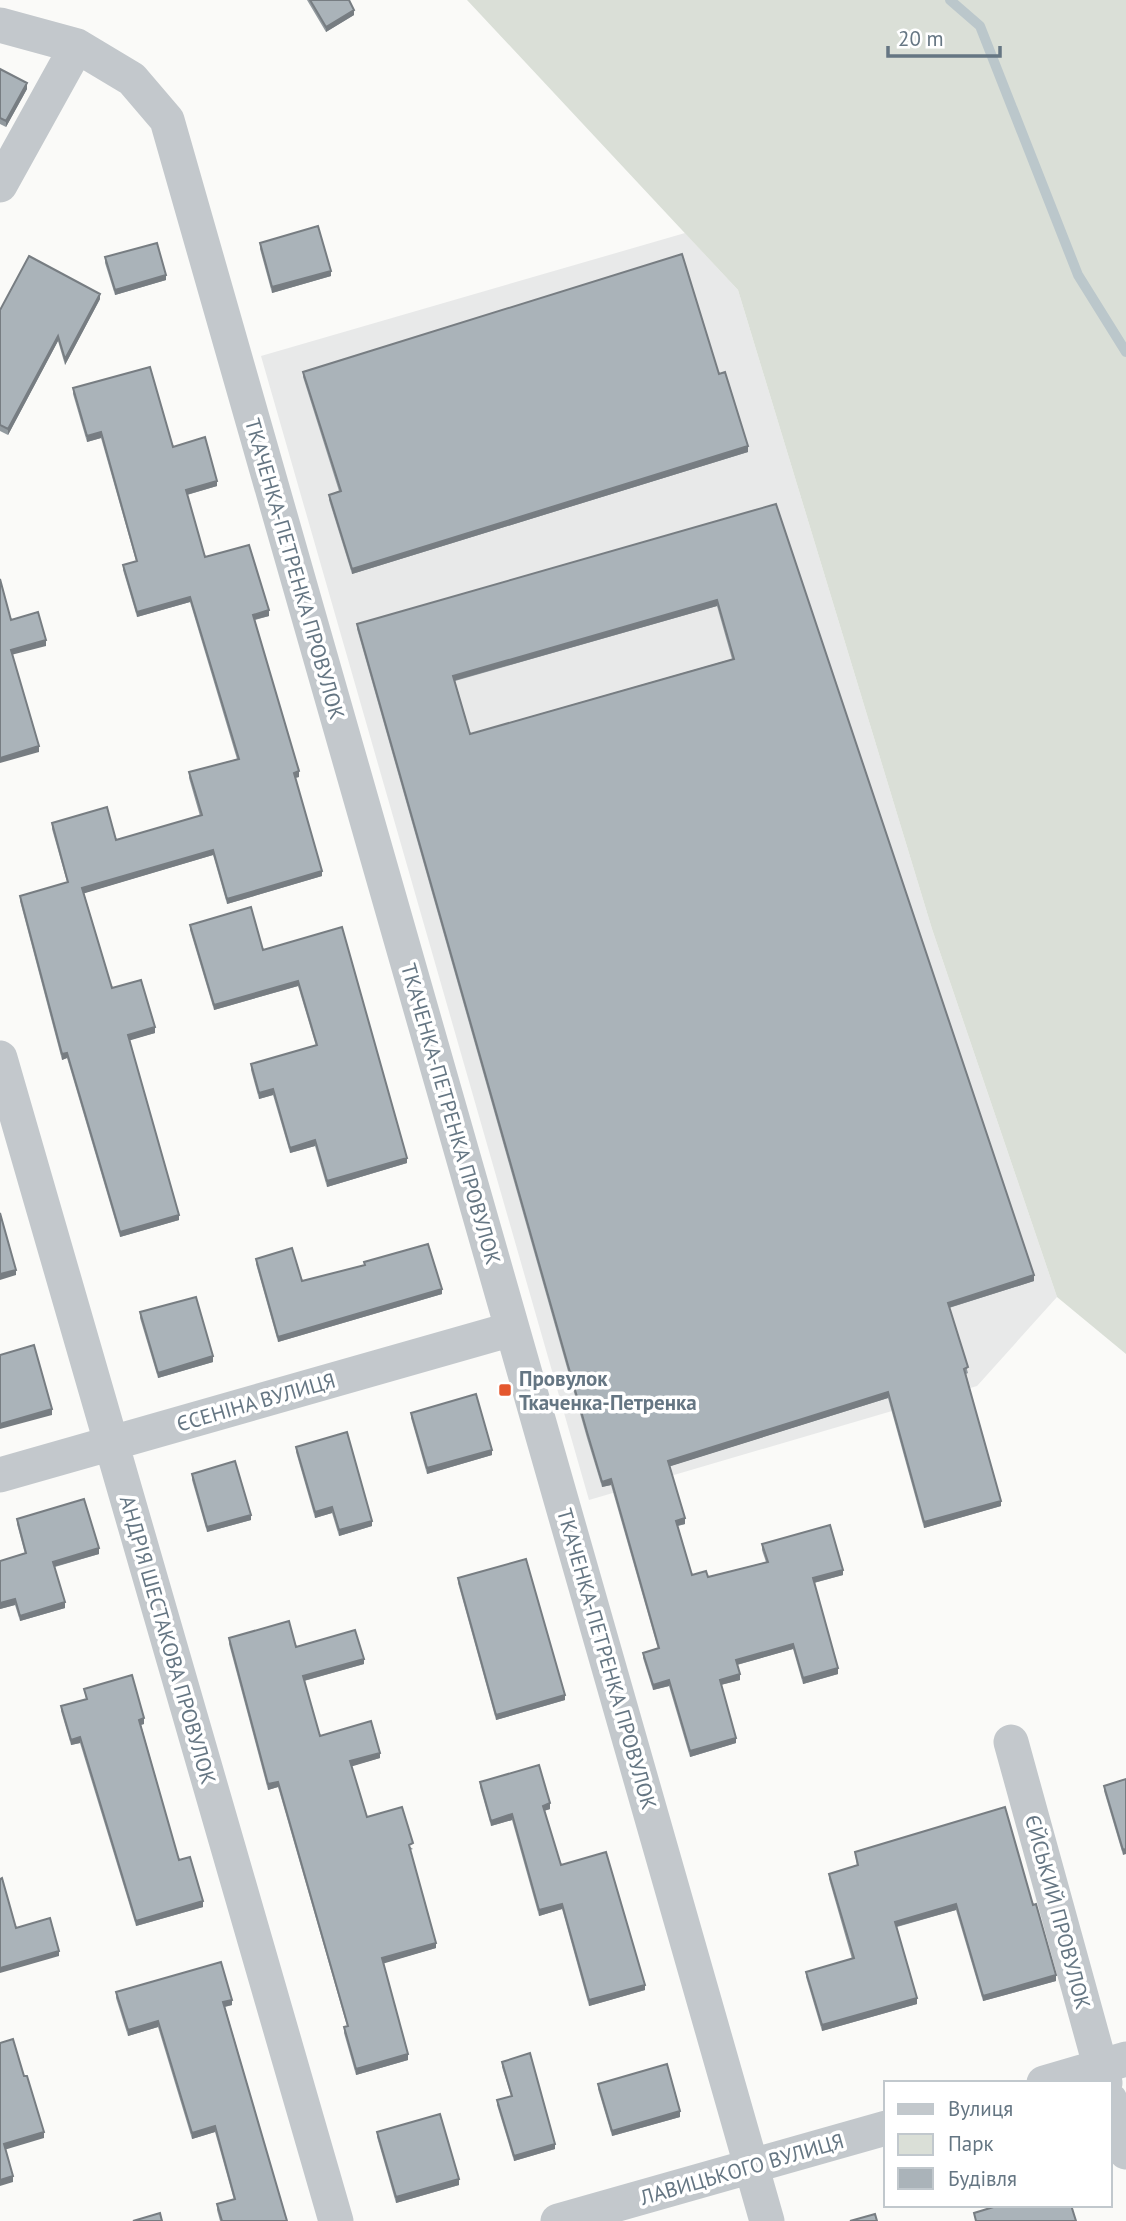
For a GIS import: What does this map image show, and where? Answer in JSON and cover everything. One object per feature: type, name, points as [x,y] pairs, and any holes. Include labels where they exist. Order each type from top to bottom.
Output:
[{"type":"street","name":"ТКАЧЕНКА-ПЕТРЕНКА ПРОВУЛОК","points":[[0,25],[77,46],[132,79],[167,120],[767,2221]]},
{"type":"street","points":[[0,185],[77,46]]},
{"type":"street","name":"АНДРІЯ ШЕСТАКОВА ПРОВУЛОК","points":[[0,1058],[336,2221]]},
{"type":"street","name":"ЄСЕНІНА ВУЛИЦЯ","points":[[0,1475],[512,1329]]},
{"type":"street","name":"ЄЙСЬКИЙ ПРОВУЛОК","points":[[1010,1742],[1110,2070]]},
{"type":"street","points":[[1054,2081],[1110,2070]]},
{"type":"street","points":[[1112,2106],[1126,2152]]},
{"type":"street","name":"ЛАВИЦЬКОГО ВУЛИЦЯ","points":[[558,2221],[884,2129]]},
{"type":"shaded area","points":[[685,233],[738,290],[932,929],[1057,1297],[977,1386],[589,1500],[261,356]]},
{"type":"green space","points":[[467,0],[1126,0],[1126,1354],[1057,1297],[932,929],[738,290]]},
{"type":"building","points":[[310,0],[349,0],[354,10],[326,27]]},
{"type":"building","points":[[0,69],[27,83],[6,121],[0,118]]},
{"type":"building","points":[[318,226],[331,271],[272,287],[260,243]]},
{"type":"building","points":[[157,243],[166,275],[115,290],[105,257]]},
{"type":"building","points":[[682,254],[719,374],[725,372],[748,446],[352,569],[329,495],[341,491],[303,372]]},
{"type":"building","points":[[29,256],[100,294],[65,359],[58,336],[8,429],[0,425],[0,310]]},
{"type":"building","points":[[150,367],[173,447],[205,437],[217,481],[186,490],[205,557],[249,545],[269,610],[253,615],[299,771],[294,773],[322,871],[227,899],[213,850],[82,888],[112,988],[141,980],[155,1027],[128,1035],[179,1215],[120,1232],[67,1053],[62,1054],[20,896],[68,882],[52,823],[107,807],[116,840],[202,815],[189,772],[239,759],[190,597],[137,612],[123,565],[137,561],[101,432],[87,436],[73,388]]},
{"type":"building","points":[[776,504],[1034,1275],[948,1303],[968,1367],[964,1369],[1001,1501],[924,1522],[888,1392],[668,1461],[685,1518],[676,1521],[692,1575],[706,1571],[708,1577],[768,1562],[762,1544],[830,1525],[843,1570],[813,1578],[838,1668],[803,1678],[793,1644],[736,1660],[740,1674],[720,1680],[736,1738],[690,1751],[669,1680],[653,1685],[643,1653],[659,1648],[611,1479],[602,1482],[587,1432],[357,624]],"holes":[[[717,600],[734,659],[470,734],[453,676]]]},
{"type":"building","points":[[0,579],[11,620],[38,612],[46,640],[11,650],[39,746],[0,758]]},
{"type":"building","points":[[251,907],[263,950],[342,927],[407,1158],[327,1181],[315,1140],[290,1148],[273,1089],[259,1093],[251,1064],[317,1045],[298,981],[214,1005],[190,925]]},
{"type":"building","points":[[0,1213],[16,1270],[0,1274]]},
{"type":"building","points":[[428,1244],[442,1289],[278,1337],[256,1259],[292,1248],[302,1281],[365,1265],[364,1262]]},
{"type":"building","points":[[196,1297],[213,1356],[158,1373],[140,1312]]},
{"type":"building","points":[[34,1345],[52,1409],[0,1424],[0,1355]]},
{"type":"building","points":[[476,1394],[492,1450],[427,1468],[411,1413]]},
{"type":"building","points":[[347,1432],[372,1521],[339,1530],[332,1507],[315,1512],[296,1447]]},
{"type":"building","points":[[235,1461],[251,1515],[207,1527],[192,1474]]},
{"type":"building","points":[[84,1499],[99,1548],[53,1562],[65,1602],[20,1616],[15,1599],[0,1603],[0,1561],[26,1553],[17,1519]]},
{"type":"building","points":[[526,1559],[565,1695],[496,1715],[458,1578]]},
{"type":"building","points":[[289,1621],[296,1647],[355,1630],[364,1659],[303,1676],[320,1736],[371,1721],[380,1753],[350,1761],[367,1817],[402,1807],[413,1843],[409,1845],[436,1943],[382,1958],[408,2054],[356,2069],[344,2027],[348,2026],[278,1782],[268,1784],[229,1638]]},
{"type":"building","points":[[132,1675],[144,1718],[139,1720],[179,1860],[190,1857],[203,1901],[136,1921],[80,1737],[71,1740],[61,1706],[87,1699],[84,1689]]},
{"type":"building","points":[[539,1765],[550,1803],[543,1806],[561,1865],[606,1852],[645,1985],[589,2000],[562,1904],[539,1910],[512,1814],[491,1821],[480,1782]]},
{"type":"building","points":[[1126,1779],[1126,1849],[1123,1850],[1104,1786]]},
{"type":"building","points":[[1005,1807],[1056,1975],[983,1996],[956,1904],[895,1922],[917,1998],[822,2025],[806,1972],[854,1958],[829,1874],[858,1865],[855,1852]]},
{"type":"building","points":[[2,1878],[16,1928],[50,1918],[59,1951],[0,1968]]},
{"type":"building","points":[[221,1962],[232,2000],[223,2002],[287,2221],[222,2221],[217,2204],[235,2199],[215,2126],[192,2133],[158,2021],[128,2030],[116,1992]]},
{"type":"building","points":[[13,2039],[44,2132],[4,2144],[13,2176],[0,2180],[0,2043]]},
{"type":"building","points":[[530,2053],[555,2144],[514,2156],[497,2100],[512,2096],[502,2062]]},
{"type":"building","points":[[667,2064],[680,2111],[612,2131],[598,2084]]},
{"type":"building","points":[[440,2114],[459,2179],[396,2197],[377,2132]]},
{"type":"building","points":[[994,2207],[1072,2207],[1076,2221],[976,2221],[974,2213]]},
{"type":"building","points":[[160,2213],[162,2221],[133,2221]]},
{"type":"building","points":[[875,2214],[877,2221],[850,2221]]},
{"type":"waterway","points":[[950,0],[980,26],[1078,275],[1126,352]]},
{"type":"place","name":"Провулок Ткаченка-Петренка","points":[[505,1390]]}]
